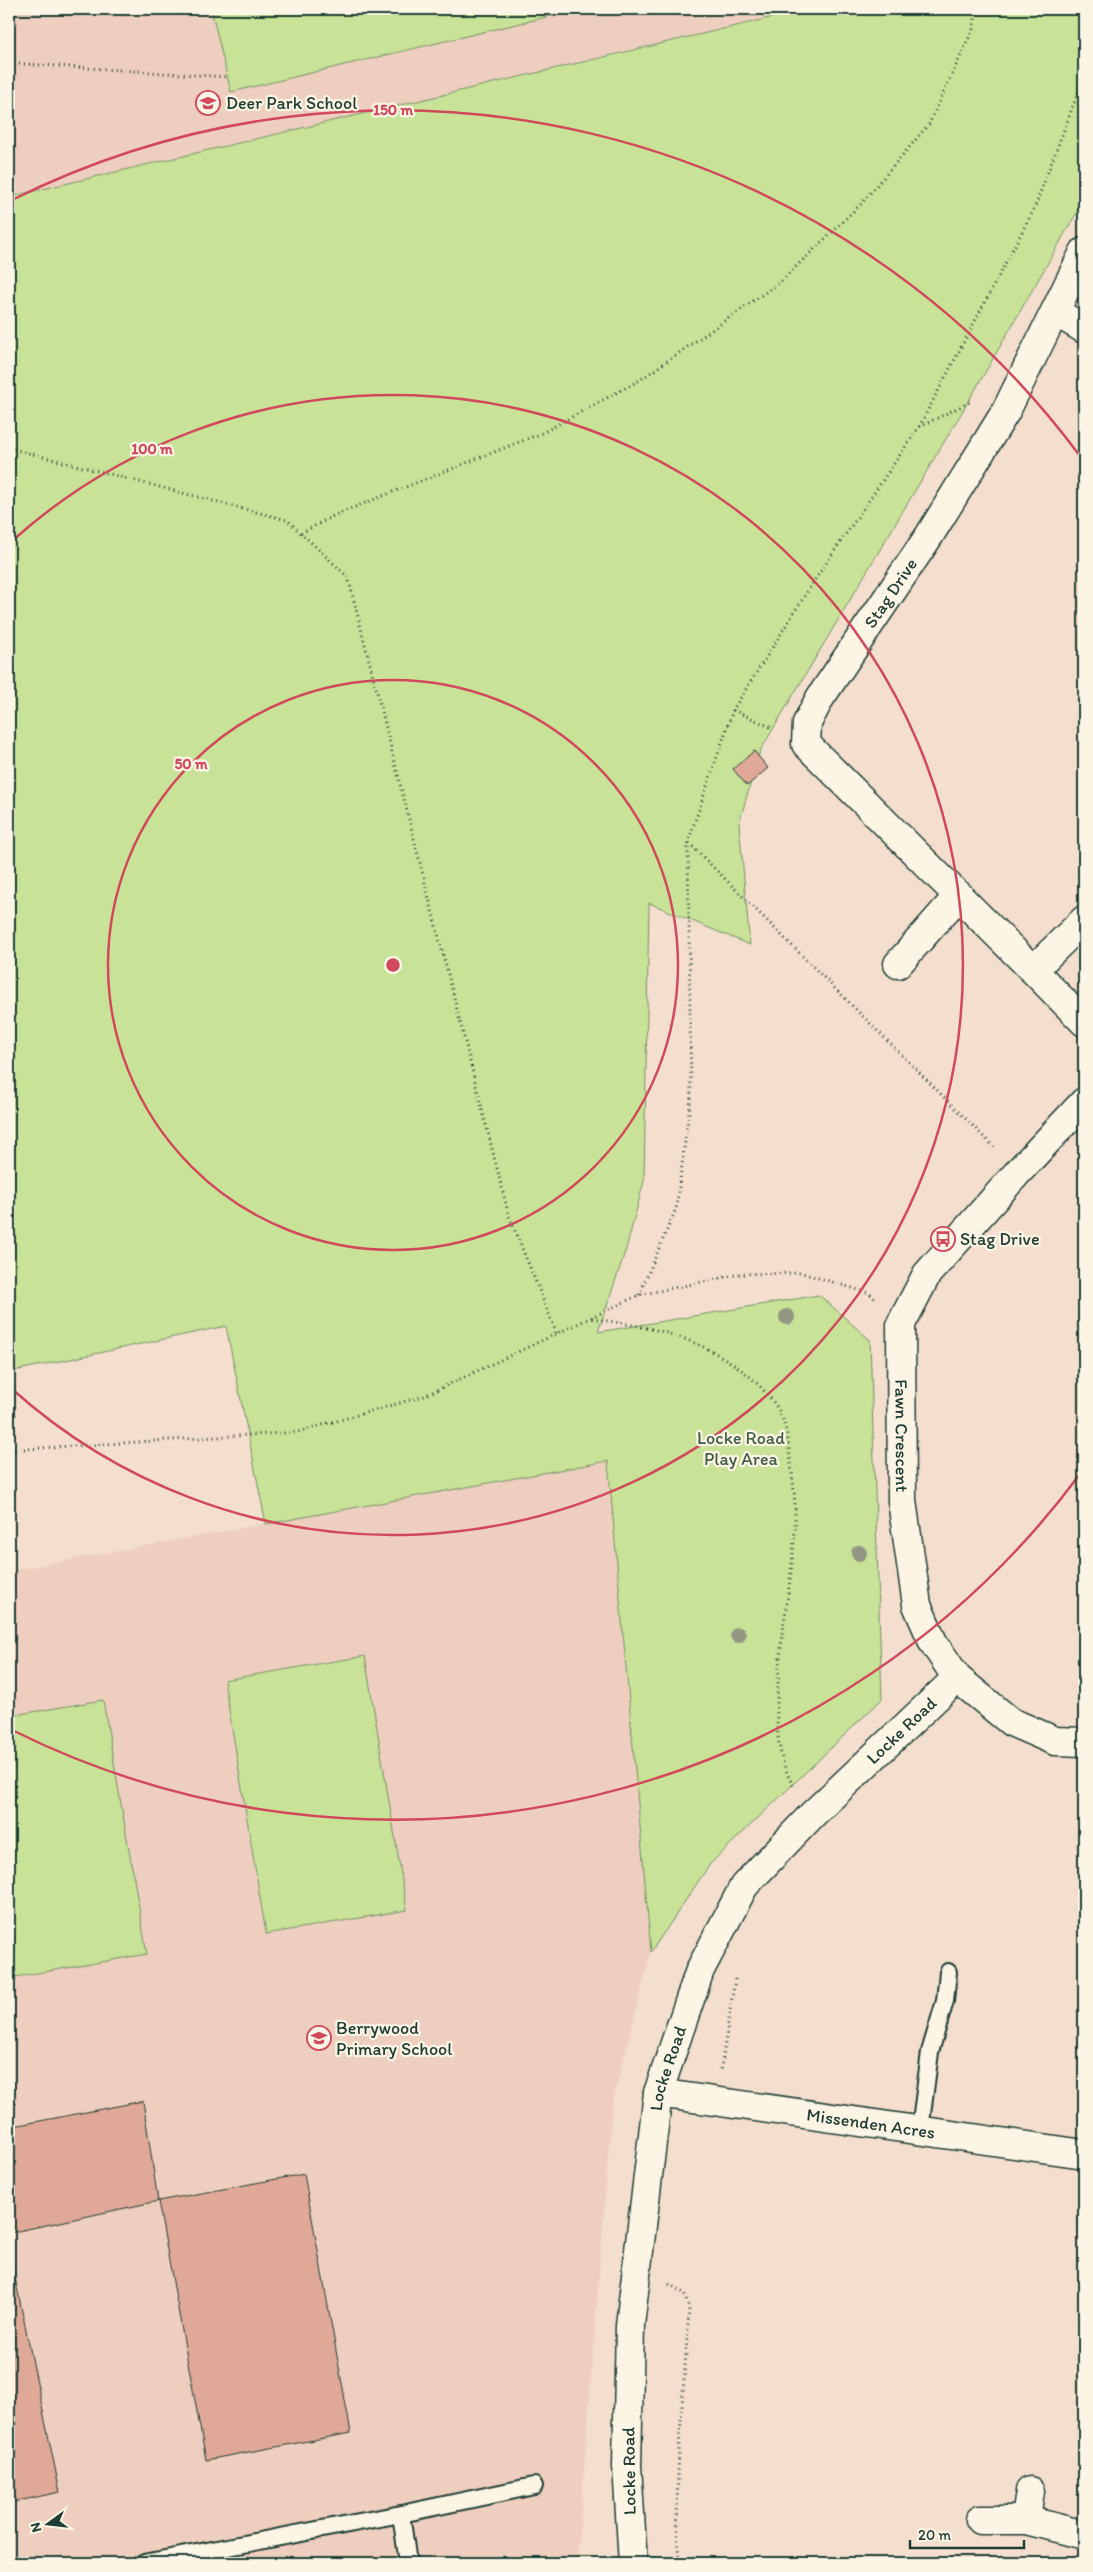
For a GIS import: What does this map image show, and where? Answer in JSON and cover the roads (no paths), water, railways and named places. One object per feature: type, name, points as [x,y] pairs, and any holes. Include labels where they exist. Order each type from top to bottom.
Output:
[{"type":"street","name":"Stag Drive","points":[[959,895],[806,744],[807,723],[820,698],[929,536],[1006,411],[1084,252]]},
{"type":"street","points":[[1056,312],[1084,329]]},
{"type":"street","points":[[898,964],[959,895],[1084,1022]]},
{"type":"street","points":[[1033,970],[1084,920]]},
{"type":"street","name":"Fawn Crescent","points":[[1084,1102],[1019,1171],[928,1274],[901,1324],[902,1502],[917,1606],[933,1642],[957,1678],[1011,1722],[1055,1741],[1084,1742]]},
{"type":"street","name":"Locke Road","points":[[633,2563],[627,2466],[630,2325],[635,2280],[658,2093],[700,1970],[744,1886],[812,1814],[957,1678]]},
{"type":"street","name":"Missenden Acres","points":[[658,2093],[1084,2154]]},
{"type":"street","points":[[1026,2520],[1030,2491]]},
{"type":"street","points":[[980,2520],[1026,2520],[1084,2535]]},
{"type":"lane","points":[[920,2130],[930,2052],[945,2001],[948,1972]]},
{"type":"lane","points":[[144,2563],[401,2514],[534,2486]]},
{"type":"lane","points":[[401,2514],[408,2563]]},
{"type":"place","name":"Deer Park School","points":[[208,103]]},
{"type":"place","name":"Stag Drive","points":[[943,1239]]},
{"type":"place","name":"Berrywood Primary School","points":[[319,2038]]},
{"type":"park label","name":"Locke Road Play Area","points":[[741,1448]]}]
